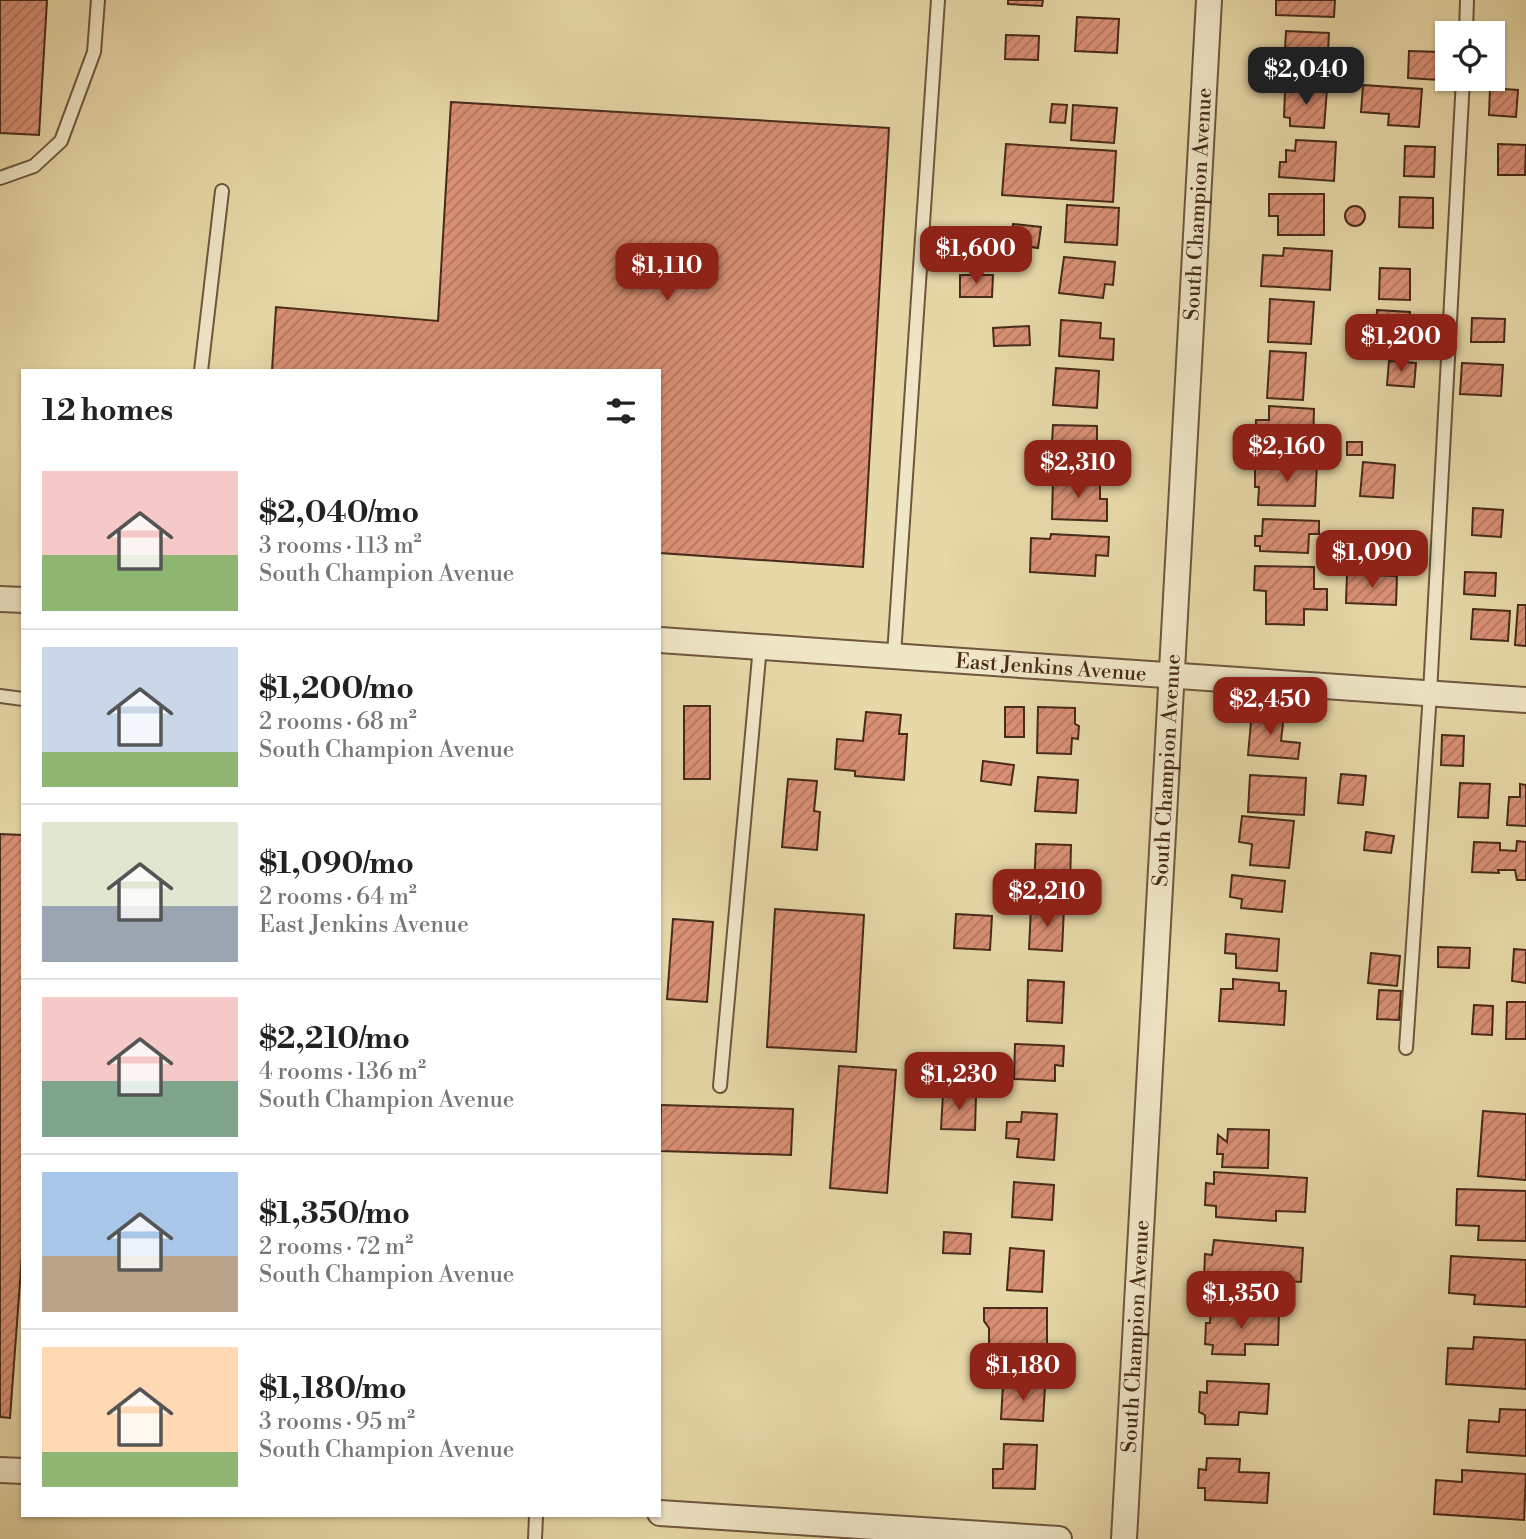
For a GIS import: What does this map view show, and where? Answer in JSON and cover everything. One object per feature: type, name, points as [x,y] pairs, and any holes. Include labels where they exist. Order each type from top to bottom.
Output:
[{"type":"street","name":"South Champion Avenue","points":[[1124,1539],[1209,0]]},
{"type":"street","points":[[0,599],[21,600]]},
{"type":"street","name":"East Jenkins Avenue","points":[[661,640],[1526,700]]},
{"type":"street","points":[[0,1470],[21,1471]]},
{"type":"street","points":[[661,1513],[851,1532],[1059,1539]]},
{"type":"lane","points":[[0,178],[34,166],[61,141],[94,52],[98,0]]},
{"type":"lane","points":[[894,655],[938,0]]},
{"type":"lane","points":[[1466,21],[1467,0]]},
{"type":"lane","points":[[1406,1048],[1430,693],[1462,91]]},
{"type":"lane","points":[[201,369],[222,191]]},
{"type":"lane","points":[[720,1086],[760,646]]},
{"type":"lane","points":[[0,696],[21,699]]},
{"type":"lane","points":[[535,1539],[536,1517]]},
{"type":"building","points":[[0,0],[47,0],[39,135],[0,133]]},
{"type":"building","points":[[1008,0],[1043,0],[1042,6],[1008,4]]},
{"type":"building","points":[[1276,0],[1335,0],[1334,17],[1276,15]]},
{"type":"building","points":[[1077,17],[1119,19],[1117,53],[1075,51]]},
{"type":"building","points":[[1286,31],[1329,33],[1327,71],[1284,68]]},
{"type":"building","points":[[1006,35],[1039,36],[1038,60],[1005,59]]},
{"type":"building","points":[[1409,51],[1435,52],[1435,80],[1408,78]]},
{"type":"building","points":[[1363,85],[1422,89],[1419,127],[1388,125],[1389,114],[1361,112]]},
{"type":"building","points":[[1293,87],[1327,89],[1324,128],[1290,126],[1290,118],[1284,117],[1285,91],[1293,91]]},
{"type":"building","points":[[1518,90],[1516,117],[1489,115],[1490,91]]},
{"type":"building","points":[[451,102],[889,128],[863,567],[661,553],[661,369],[272,369],[276,307],[438,321]]},
{"type":"building","points":[[1052,104],[1067,105],[1065,123],[1050,122]]},
{"type":"building","points":[[1073,105],[1117,108],[1114,143],[1071,140]]},
{"type":"building","points":[[1296,140],[1336,142],[1334,181],[1279,177],[1280,162],[1286,162],[1286,150],[1295,151]]},
{"type":"building","points":[[1006,144],[1116,151],[1113,202],[1002,195]]},
{"type":"building","points":[[1498,144],[1526,145],[1525,175],[1498,175]]},
{"type":"building","points":[[1405,146],[1435,147],[1434,177],[1404,176]]},
{"type":"building","points":[[1269,194],[1324,194],[1324,235],[1278,235],[1278,216],[1269,216]]},
{"type":"building","points":[[1400,197],[1433,198],[1433,228],[1399,227]]},
{"type":"building","points":[[1067,205],[1119,208],[1117,245],[1065,242]]},
{"type":"building","points":[[1355,206],[1362,209],[1365,216],[1362,223],[1355,226],[1348,223],[1345,216],[1348,209]]},
{"type":"building","points":[[1013,224],[1041,227],[1038,248],[1010,244]]},
{"type":"building","points":[[1284,248],[1332,251],[1330,290],[1261,286],[1263,255],[1283,256]]},
{"type":"building","points":[[1064,257],[1115,262],[1113,285],[1105,284],[1103,298],[1059,293]]},
{"type":"building","points":[[1380,268],[1410,269],[1410,300],[1379,299]]},
{"type":"building","points":[[960,275],[993,275],[992,297],[960,297]]},
{"type":"building","points":[[1270,299],[1314,302],[1311,344],[1268,342]]},
{"type":"building","points":[[1377,310],[1410,312],[1408,350],[1375,349]]},
{"type":"building","points":[[1472,318],[1505,319],[1504,342],[1471,342]]},
{"type":"building","points":[[1061,320],[1101,323],[1100,338],[1114,339],[1113,360],[1059,356]]},
{"type":"building","points":[[1029,326],[1030,345],[994,346],[993,328]]},
{"type":"building","points":[[1270,351],[1306,353],[1303,400],[1267,398]]},
{"type":"building","points":[[1389,361],[1416,363],[1414,387],[1387,385]]},
{"type":"building","points":[[1462,363],[1503,365],[1501,396],[1460,394]]},
{"type":"building","points":[[1056,368],[1099,371],[1097,408],[1053,405]]},
{"type":"building","points":[[1269,406],[1314,409],[1313,445],[1255,442],[1256,420],[1269,420]]},
{"type":"building","points":[[1053,425],[1097,426],[1097,445],[1104,445],[1104,463],[1051,461]]},
{"type":"building","points":[[1347,442],[1362,442],[1362,455],[1347,455]]},
{"type":"building","points":[[1262,461],[1317,463],[1315,506],[1258,505],[1259,487],[1255,487],[1255,466],[1265,466]]},
{"type":"building","points":[[1363,462],[1395,465],[1393,498],[1360,496]]},
{"type":"building","points":[[1053,478],[1100,479],[1100,499],[1107,499],[1107,521],[1052,519]]},
{"type":"building","points":[[1473,508],[1503,510],[1501,537],[1472,535]]},
{"type":"building","points":[[1263,519],[1319,521],[1319,534],[1309,534],[1308,553],[1260,551],[1260,546],[1255,546],[1255,536],[1262,536]]},
{"type":"building","points":[[1051,534],[1109,537],[1108,556],[1096,555],[1095,576],[1030,572],[1031,538],[1050,539]]},
{"type":"building","points":[[1393,534],[1420,536],[1418,565],[1391,563]]},
{"type":"building","points":[[1255,566],[1314,567],[1314,589],[1327,589],[1327,610],[1304,609],[1304,625],[1266,624],[1266,591],[1254,590]]},
{"type":"building","points":[[1465,572],[1496,573],[1495,596],[1464,594]]},
{"type":"building","points":[[1347,574],[1397,576],[1396,605],[1346,603]]},
{"type":"building","points":[[1518,605],[1526,605],[1526,646],[1515,645]]},
{"type":"building","points":[[1473,609],[1510,611],[1508,641],[1471,639]]},
{"type":"building","points":[[684,706],[710,706],[710,779],[684,779]]},
{"type":"building","points":[[1005,707],[1024,707],[1024,737],[1005,737]]},
{"type":"building","points":[[1038,707],[1075,708],[1075,724],[1079,726],[1078,739],[1072,738],[1071,754],[1037,753]]},
{"type":"building","points":[[1252,711],[1284,715],[1281,741],[1300,743],[1298,759],[1248,755]]},
{"type":"building","points":[[866,712],[901,715],[899,734],[907,734],[904,780],[855,776],[855,771],[835,769],[837,739],[863,741]]},
{"type":"building","points":[[1442,735],[1464,736],[1463,766],[1441,765]]},
{"type":"building","points":[[983,761],[1014,765],[1011,785],[981,781]]},
{"type":"building","points":[[1341,774],[1366,776],[1363,805],[1338,803]]},
{"type":"building","points":[[1250,775],[1306,778],[1304,815],[1248,812]]},
{"type":"building","points":[[1038,777],[1078,780],[1076,813],[1035,811]]},
{"type":"building","points":[[788,779],[817,781],[814,811],[820,812],[817,850],[782,847]]},
{"type":"building","points":[[1460,783],[1490,784],[1488,818],[1458,817]]},
{"type":"building","points":[[1520,784],[1526,785],[1526,826],[1507,825],[1509,797],[1520,797]]},
{"type":"building","points":[[1242,816],[1294,821],[1289,868],[1250,865],[1252,844],[1239,842]]},
{"type":"building","points":[[1366,832],[1394,836],[1391,853],[1364,850]]},
{"type":"building","points":[[0,834],[21,835],[21,1268],[10,1418],[0,1417]]},
{"type":"building","points":[[1517,841],[1526,842],[1526,880],[1517,880],[1515,870],[1498,870],[1499,873],[1472,872],[1474,842],[1500,843],[1500,850],[1516,851]]},
{"type":"building","points":[[1036,844],[1071,845],[1070,889],[1034,888]]},
{"type":"building","points":[[1232,875],[1285,881],[1282,912],[1241,908],[1242,899],[1230,897]]},
{"type":"building","points":[[1031,907],[1064,908],[1062,951],[1029,949]]},
{"type":"building","points":[[775,909],[864,915],[856,1052],[767,1047]]},
{"type":"building","points":[[956,914],[992,916],[990,950],[954,948]]},
{"type":"building","points":[[673,919],[713,922],[707,1002],[667,999]]},
{"type":"building","points":[[1226,934],[1279,939],[1277,971],[1236,968],[1236,954],[1225,953]]},
{"type":"building","points":[[1438,947],[1470,948],[1469,968],[1438,967]]},
{"type":"building","points":[[1514,949],[1526,950],[1526,983],[1512,981]]},
{"type":"building","points":[[1371,953],[1400,956],[1397,986],[1368,983]]},
{"type":"building","points":[[1233,979],[1279,983],[1279,991],[1286,991],[1284,1025],[1219,1021],[1221,989],[1233,989]]},
{"type":"building","points":[[1028,980],[1064,982],[1062,1023],[1027,1021]]},
{"type":"building","points":[[1379,990],[1401,991],[1399,1020],[1377,1019]]},
{"type":"building","points":[[1507,1002],[1526,1002],[1526,1039],[1506,1039]]},
{"type":"building","points":[[1474,1005],[1493,1006],[1492,1035],[1472,1034]]},
{"type":"building","points":[[1015,1044],[1064,1046],[1063,1066],[1055,1065],[1055,1081],[1014,1079]]},
{"type":"building","points":[[947,1054],[978,1059],[974,1087],[943,1083]]},
{"type":"building","points":[[839,1066],[896,1070],[887,1193],[830,1188]]},
{"type":"building","points":[[943,1094],[976,1095],[975,1130],[941,1129]]},
{"type":"building","points":[[661,1105],[793,1109],[791,1155],[661,1151]]},
{"type":"building","points":[[1483,1111],[1526,1114],[1526,1180],[1478,1176]]},
{"type":"building","points":[[1022,1112],[1057,1114],[1054,1160],[1017,1157],[1019,1139],[1006,1138],[1007,1122],[1021,1122]]},
{"type":"building","points":[[1228,1129],[1269,1130],[1268,1168],[1222,1167],[1223,1154],[1217,1154],[1218,1135],[1227,1142]]},
{"type":"building","points":[[1214,1172],[1307,1178],[1305,1212],[1276,1211],[1276,1221],[1216,1217],[1216,1206],[1205,1205],[1206,1183],[1214,1184]]},
{"type":"building","points":[[1014,1182],[1054,1185],[1052,1220],[1012,1217]]},
{"type":"building","points":[[1457,1189],[1526,1191],[1526,1241],[1478,1240],[1479,1226],[1456,1225]]},
{"type":"building","points":[[944,1232],[971,1234],[970,1254],[943,1253]]},
{"type":"building","points":[[1214,1240],[1303,1248],[1301,1282],[1275,1280],[1274,1290],[1215,1285],[1216,1279],[1204,1278],[1205,1254],[1212,1255]]},
{"type":"building","points":[[1010,1248],[1044,1251],[1042,1292],[1007,1290]]},
{"type":"building","points":[[1451,1256],[1526,1260],[1526,1307],[1474,1304],[1475,1295],[1449,1293]]},
{"type":"building","points":[[984,1308],[1047,1308],[1047,1351],[989,1351],[989,1328],[984,1321]]},
{"type":"building","points":[[1211,1309],[1279,1313],[1278,1345],[1245,1344],[1245,1355],[1212,1354],[1213,1345],[1205,1344],[1206,1323],[1210,1323]]},
{"type":"building","points":[[1474,1337],[1526,1340],[1526,1389],[1446,1384],[1448,1348],[1473,1349]]},
{"type":"building","points":[[1207,1381],[1269,1384],[1267,1414],[1239,1412],[1238,1425],[1205,1424],[1205,1415],[1199,1412],[1200,1392],[1207,1393]]},
{"type":"building","points":[[1003,1384],[1045,1387],[1043,1421],[1001,1419]]},
{"type":"building","points":[[1500,1409],[1526,1410],[1526,1456],[1467,1452],[1469,1420],[1499,1422]]},
{"type":"building","points":[[1004,1444],[1037,1445],[1035,1489],[993,1488],[993,1469],[1003,1469]]},
{"type":"building","points":[[1207,1458],[1240,1459],[1239,1472],[1269,1473],[1267,1503],[1205,1500],[1205,1488],[1198,1488],[1199,1469],[1206,1470]]},
{"type":"building","points":[[1462,1470],[1526,1474],[1524,1520],[1434,1514],[1436,1480],[1462,1482]]}]
